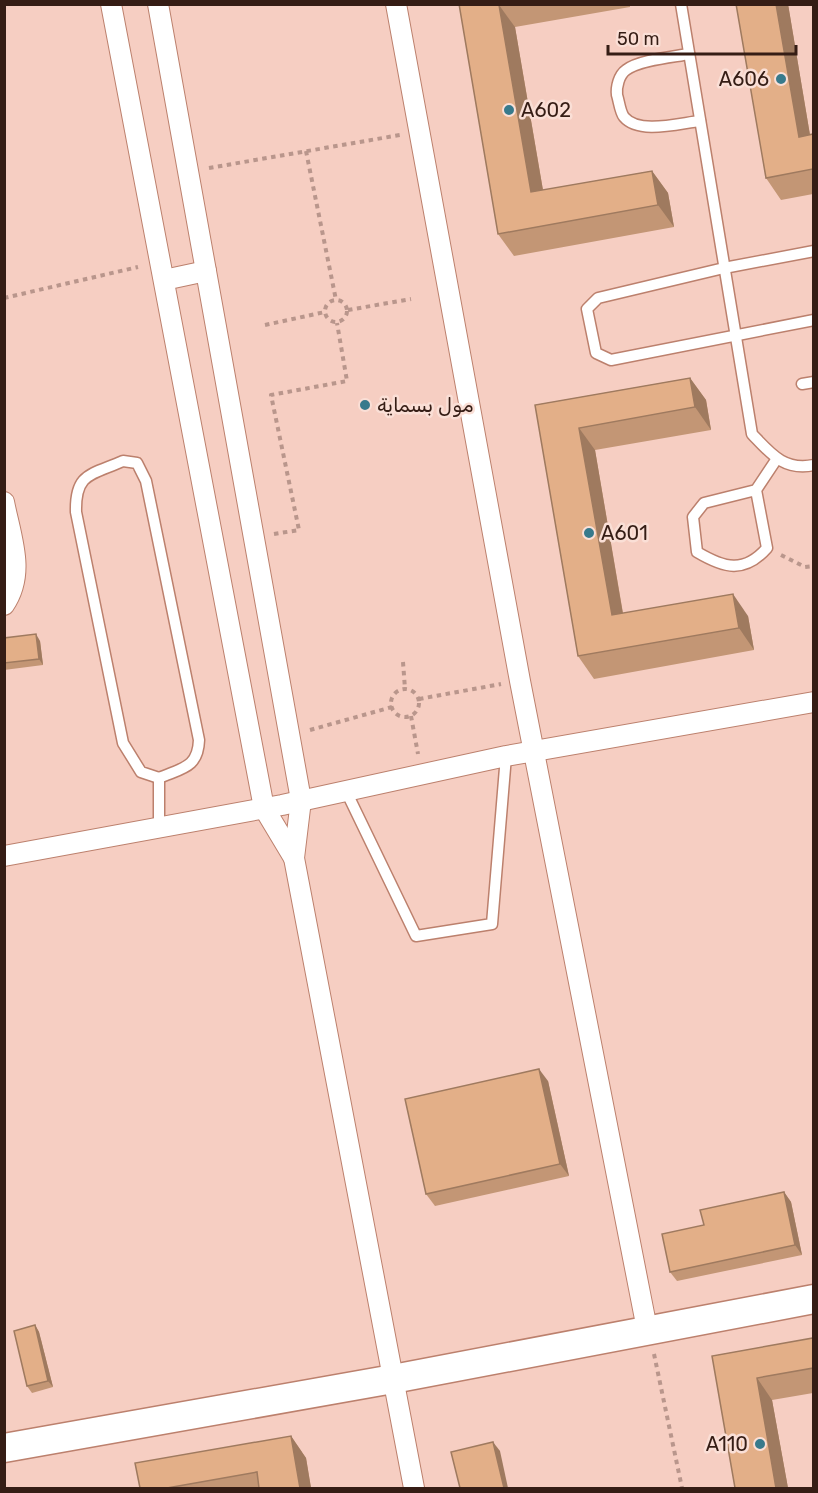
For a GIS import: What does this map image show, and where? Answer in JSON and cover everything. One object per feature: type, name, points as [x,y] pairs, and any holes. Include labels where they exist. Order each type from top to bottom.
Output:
[{"type":"street","points":[[111,4],[264,808],[294,858]]},
{"type":"street","points":[[158,4],[301,800],[294,858],[414,1488]]},
{"type":"street","points":[[396,4],[520,681],[647,1329]]},
{"type":"street","points":[[162,271],[206,271]]},
{"type":"street","points":[[4,502],[17,572],[11,595],[4,606]]},
{"type":"street","points":[[4,856],[264,808],[506,756],[813,702]]},
{"type":"street","points":[[4,1448],[393,1379],[813,1299]]},
{"type":"lane","points":[[681,4],[752,434],[776,460],[802,468],[813,465]]},
{"type":"lane","points":[[689,54],[636,65],[625,70],[618,80],[616,91],[622,116],[631,123],[644,127],[700,121]]},
{"type":"lane","points":[[813,251],[724,268],[598,298],[587,309],[596,353],[611,360],[813,320]]},
{"type":"lane","points":[[802,384],[813,382]]},
{"type":"lane","points":[[756,490],[767,548],[754,562],[721,566],[697,552],[693,517],[704,503],[756,490],[776,460]]},
{"type":"lane","points":[[123,461],[137,463],[146,481],[199,740],[198,755],[190,764],[159,778],[141,772],[123,743],[76,513],[76,493],[83,479],[123,461]]},
{"type":"lane","points":[[346,791],[416,936],[492,924],[506,756]]},
{"type":"lane","points":[[159,778],[159,827]]},
{"type":"path","points":[[188,172],[420,132]]},
{"type":"path","points":[[306,151],[336,300]]},
{"type":"path","points":[[4,298],[162,271]]},
{"type":"path","points":[[325,312],[330,301],[336,300],[342,301],[348,310]]},
{"type":"path","points":[[348,310],[411,300]]},
{"type":"path","points":[[325,312],[331,321],[337,322],[342,321],[348,310]]},
{"type":"path","points":[[265,325],[325,312]]},
{"type":"path","points":[[253,538],[299,530],[271,395],[347,381],[337,322]]},
{"type":"path","points":[[767,548],[805,567],[813,566]]},
{"type":"path","points":[[403,662],[405,689]]},
{"type":"path","points":[[419,699],[520,681]]},
{"type":"path","points":[[411,716],[399,716],[392,707],[392,699],[397,692],[405,689],[414,691],[419,699],[419,706],[411,716],[422,774]]},
{"type":"path","points":[[289,735],[392,707]]},
{"type":"path","points":[[647,1329],[656,1359],[682,1488]]},
{"type":"building","points":[[459,4],[502,4],[499,5],[531,192],[652,171],[658,205],[498,234]]},
{"type":"building","name":"A606","points":[[736,4],[776,4],[799,137],[813,134],[813,169],[766,178]]},
{"type":"building","points":[[690,378],[695,407],[579,428],[612,615],[733,594],[739,628],[578,656],[535,405]]},
{"type":"building","points":[[36,634],[39,659],[4,663],[4,638]]},
{"type":"building","points":[[539,1069],[560,1164],[426,1194],[405,1099]]},
{"type":"building","points":[[784,1192],[795,1245],[670,1272],[662,1234],[704,1225],[700,1210]]},
{"type":"building","points":[[35,1325],[48,1381],[27,1386],[14,1331]]},
{"type":"building","points":[[813,1338],[813,1368],[757,1378],[776,1488],[735,1488],[712,1356]]},
{"type":"building","points":[[291,1436],[300,1488],[259,1488],[257,1472],[167,1488],[140,1488],[135,1463]]},
{"type":"building","points":[[493,1442],[504,1488],[460,1488],[451,1452]]},
{"type":"place","name":"A606","points":[[781,79]]},
{"type":"place","name":"A602","points":[[509,110]]},
{"type":"place","name":"مول بسماية","points":[[365,405]]},
{"type":"place","name":"A601","points":[[589,533]]},
{"type":"place","name":"A110","points":[[760,1444]]}]
